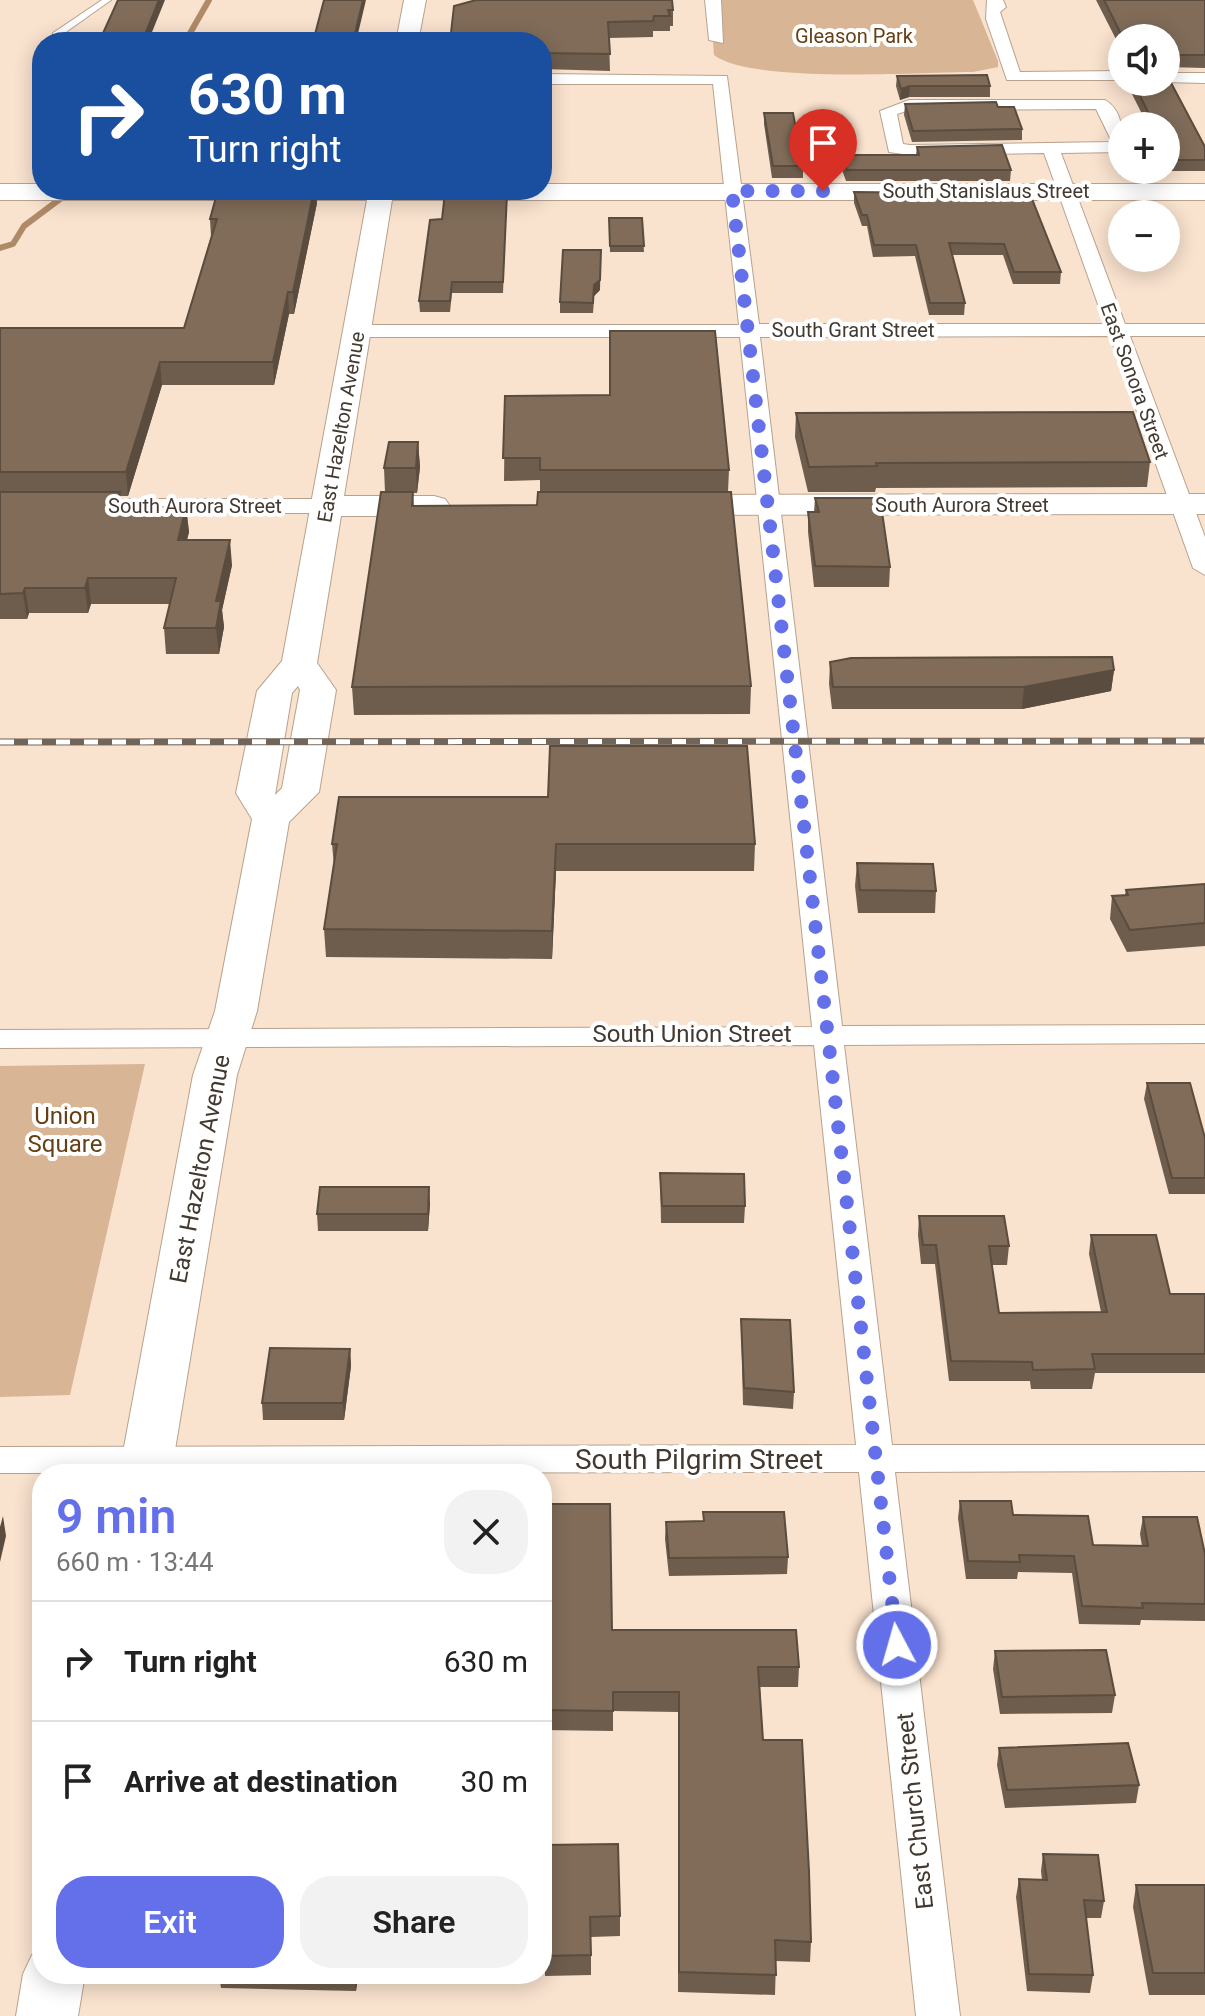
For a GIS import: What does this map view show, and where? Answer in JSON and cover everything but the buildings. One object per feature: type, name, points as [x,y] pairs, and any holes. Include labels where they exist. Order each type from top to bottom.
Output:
[{"type":"main road","points":[[409,32],[415,0]]},
{"type":"main road","name":"South Stanislaus Street","points":[[552,190],[1205,192]]},
{"type":"main road","name":"South Stanislaus Street","points":[[0,192],[32,192]]},
{"type":"main road","name":"East Hazelton Avenue","points":[[147,1464],[215,1075],[236,1011],[271,819],[300,792],[303,778],[318,690],[299,663],[379,200]]},
{"type":"main road","name":"South Aurora Street","points":[[643,505],[1192,504]]},
{"type":"main road","name":"South Aurora Street","points":[[327,506],[469,506]]},
{"type":"main road","points":[[47,2016],[52,1984]]},
{"type":"street","points":[[713,0],[717,40]]},
{"type":"street","points":[[995,0],[998,7],[992,11],[1013,77],[1108,76]]},
{"type":"street","points":[[1180,78],[1205,78]]},
{"type":"street","name":"East Church Street","points":[[552,79],[721,79],[938,2016]]},
{"type":"street","points":[[1108,113],[1099,104],[909,105],[888,111],[895,148],[1108,147]]},
{"type":"street","name":"East Sonora Street","points":[[1051,149],[1118,330],[1192,504],[1205,568]]},
{"type":"street","name":"South Grant Street","points":[[357,331],[1205,330]]},
{"type":"street","name":"South Aurora Street","points":[[0,506],[327,506]]},
{"type":"street","name":"South Union Street","points":[[0,1039],[227,1039],[299,1035],[1205,1034]]},
{"type":"street","name":"South Pilgrim Street","points":[[552,1465],[876,1459],[1205,1458]]},
{"type":"street","name":"South Pilgrim Street","points":[[0,1460],[83,1464]]},
{"type":"lane","points":[[60,32],[107,0]]},
{"type":"green space","name":"Gleason Park","points":[[710,0],[973,0],[998,67],[973,72],[838,74],[763,70],[734,64],[714,55]]},
{"type":"green space","name":"Union Square","points":[[145,1064],[70,1395],[0,1397],[0,1066]]},
{"type":"waterway","points":[[191,32],[209,0]]},
{"type":"waterway","points":[[0,248],[13,244],[24,226],[59,200]]},
{"type":"railway","points":[[0,742],[1205,741]]},
{"type":"route","points":[[823,191],[732,191],[897,1645]]}]
